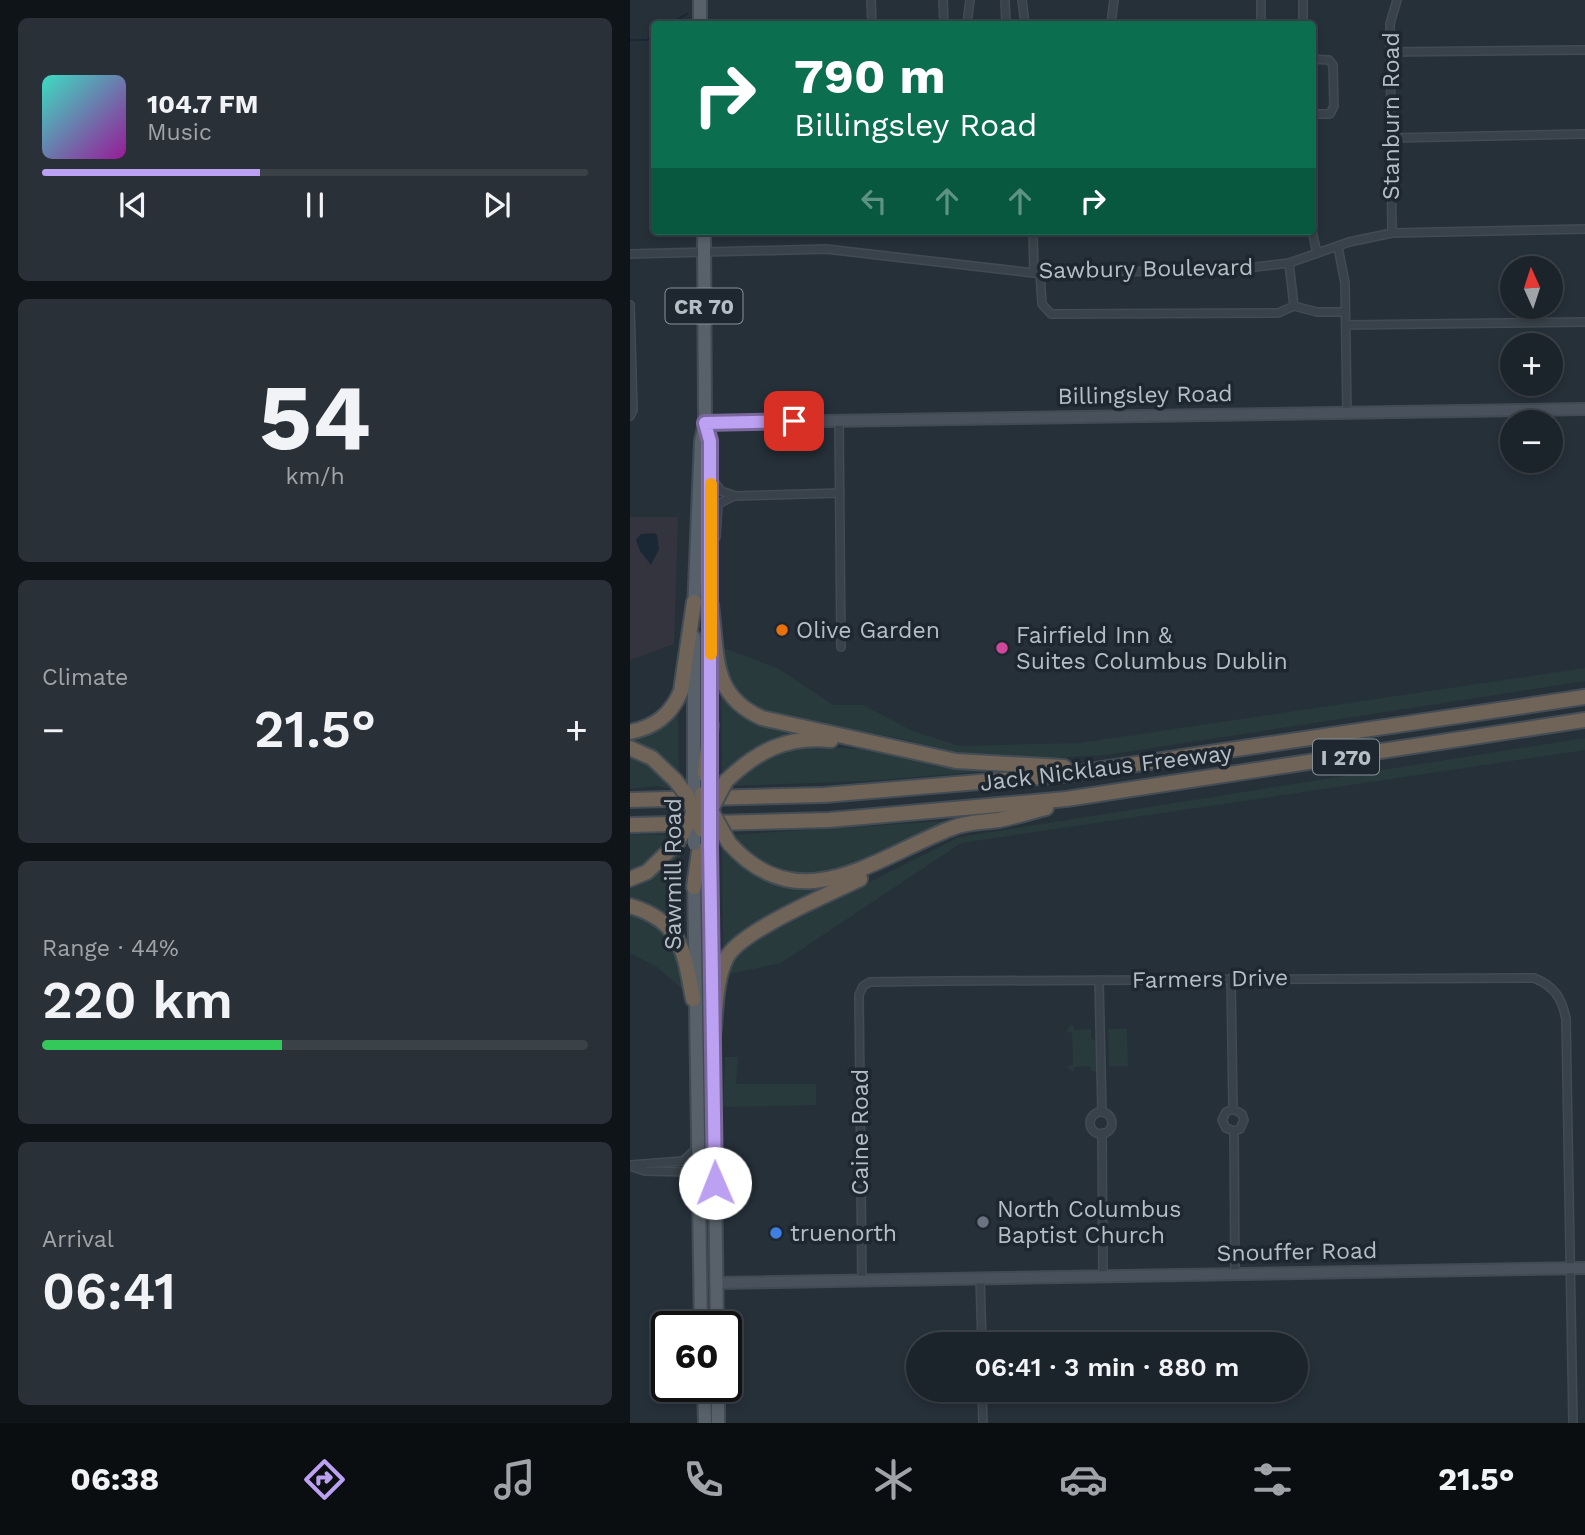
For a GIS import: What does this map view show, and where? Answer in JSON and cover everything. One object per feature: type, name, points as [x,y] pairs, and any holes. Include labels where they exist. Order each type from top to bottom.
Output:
[{"type":"highway","points":[[630,732],[656,723],[676,702],[681,691],[694,602]]},
{"type":"highway","points":[[711,605],[724,688],[745,710],[762,718],[956,761],[1059,767],[1188,757]]},
{"type":"highway","name":"Jack Nicklaus Freeway","points":[[630,800],[776,797],[946,787],[1062,775],[1585,696]]},
{"type":"highway","name":"Jack Nicklaus Freeway","points":[[630,824],[829,820],[1107,793],[1585,720]]},
{"type":"highway","points":[[630,879],[647,872],[677,843],[694,811],[710,725]]},
{"type":"highway","points":[[694,887],[710,811],[726,781],[746,761],[764,750],[784,743],[823,739],[898,749]]},
{"type":"highway","points":[[630,748],[652,758],[687,794],[704,844]]},
{"type":"highway","points":[[701,780],[710,811],[729,843],[743,859],[762,871],[805,881],[847,876],[953,827],[1002,819],[1107,793]]},
{"type":"highway","points":[[713,1036],[723,966],[742,940],[899,859],[923,842]]},
{"type":"highway","points":[[630,906],[650,912],[668,924],[685,958],[693,999]]},
{"type":"main road","points":[[700,0],[700,21]]},
{"type":"main road","name":"Sawmill Road","points":[[701,780],[694,602],[701,441],[705,423],[704,235]]},
{"type":"main road","name":"Sawmill Road","points":[[705,423],[710,441],[711,477],[710,725]]},
{"type":"main road","name":"Sawmill Road","points":[[704,844],[713,1036],[716,1311]]},
{"type":"main road","name":"Sawmill Road","points":[[694,887],[693,999],[702,1311]]},
{"type":"main road","points":[[700,1223],[707,1273],[715,1283]]},
{"type":"main road","points":[[704,1402],[705,1423]]},
{"type":"main road","points":[[718,1402],[718,1423]]},
{"type":"street","points":[[871,0],[872,21]]},
{"type":"street","points":[[943,0],[944,21]]},
{"type":"street","points":[[967,21],[970,0]]},
{"type":"street","points":[[1005,0],[1006,21]]},
{"type":"street","points":[[1022,0],[1025,21]]},
{"type":"street","points":[[1111,21],[1114,0]]},
{"type":"street","points":[[1261,0],[1261,21]]},
{"type":"street","points":[[1303,0],[1303,21]]},
{"type":"street","name":"Stanburn Road","points":[[1392,233],[1390,24],[1397,0]]},
{"type":"street","points":[[1390,52],[1585,50]]},
{"type":"street","points":[[1316,59],[1329,60],[1333,65],[1332,112],[1316,114]]},
{"type":"street","points":[[1390,138],[1585,134]]},
{"type":"street","name":"Sawbury Boulevard","points":[[630,254],[704,250],[826,249],[1037,273],[1230,270],[1289,263],[1392,233],[1585,229]]},
{"type":"street","points":[[1033,235],[1042,304],[1051,314],[1278,313],[1294,306],[1317,312],[1345,313]]},
{"type":"street","points":[[1313,235],[1317,253]]},
{"type":"street","points":[[1338,247],[1345,283],[1347,413]]},
{"type":"street","points":[[1289,263],[1294,306]]},
{"type":"street","points":[[630,305],[633,410],[630,416]]},
{"type":"street","points":[[1346,325],[1585,322]]},
{"type":"street","name":"Billingsley Road","points":[[705,423],[1585,409]]},
{"type":"street","points":[[839,421],[841,647]]},
{"type":"street","points":[[711,477],[721,491],[734,496],[840,493]]},
{"type":"street","points":[[711,547],[716,535],[718,504],[734,496]]},
{"type":"street","name":"Farmers Drive","points":[[863,986],[881,982],[1521,976],[1543,982],[1554,990],[1563,1003],[1566,1019],[1571,1268]]},
{"type":"street","points":[[1231,978],[1233,1109]]},
{"type":"street","points":[[1099,980],[1101,1112]]},
{"type":"street","name":"Caine Road","points":[[862,1281],[859,995],[863,986]]},
{"type":"street","points":[[1233,1109],[1242,1114],[1244,1120],[1242,1126],[1234,1131]]},
{"type":"street","points":[[1233,1109],[1226,1112],[1222,1119],[1226,1128],[1234,1131]]},
{"type":"street","points":[[1101,1112],[1110,1116],[1112,1122],[1110,1129],[1102,1133],[1094,1130],[1090,1122],[1094,1115],[1101,1112]]},
{"type":"street","points":[[1234,1131],[1235,1274]]},
{"type":"street","points":[[1102,1133],[1103,1275]]},
{"type":"street","points":[[630,1165],[687,1160],[695,1153],[699,1139]]},
{"type":"street","points":[[630,1165],[645,1171],[690,1173],[696,1180],[700,1200]]},
{"type":"street","points":[[1571,1268],[1573,1423]]},
{"type":"street","name":"Snouffer Road","points":[[715,1283],[1585,1268]]},
{"type":"street","points":[[980,1277],[982,1332]]},
{"type":"street","points":[[982,1402],[983,1423]]},
{"type":"shaded area","points":[[630,517],[678,517],[674,644],[630,660]]},
{"type":"shaded area","points":[[721,647],[779,669],[833,705],[863,705],[913,731],[959,746],[1079,743],[1585,668],[1585,681],[1107,755],[1034,759],[957,753],[903,739],[764,713],[743,701],[731,688]]},
{"type":"shaded area","points":[[721,691],[741,715],[796,730],[754,747],[722,773]]},
{"type":"shaded area","points":[[678,705],[679,773],[662,759],[630,742],[630,736]]},
{"type":"shaded area","points":[[1585,738],[1585,750],[961,843],[781,963],[725,975],[728,965],[743,946],[959,837]]},
{"type":"shaded area","points":[[810,747],[862,749],[989,771],[869,781],[729,786],[747,769],[765,758]]},
{"type":"shaded area","points":[[630,756],[656,769],[673,789],[657,786],[630,789]]},
{"type":"shaded area","points":[[946,821],[947,824],[856,864],[810,875],[787,872],[763,863],[729,835]]},
{"type":"shaded area","points":[[630,834],[674,837],[650,860],[630,871]]},
{"type":"shaded area","points":[[722,846],[745,867],[771,880],[800,887],[832,887],[723,956]]},
{"type":"shaded area","points":[[680,850],[681,936],[630,902],[630,884],[652,875]]},
{"type":"shaded area","points":[[630,911],[657,924],[672,939],[682,989],[657,967],[630,953]]},
{"type":"shaded area","points":[[1072,1024],[1075,1030],[1091,1029],[1091,1038],[1096,1041],[1096,1071],[1091,1071],[1090,1066],[1075,1067],[1073,1072],[1067,1067],[1073,1064],[1072,1033],[1066,1031]]},
{"type":"shaded area","points":[[1108,1029],[1127,1029],[1128,1066],[1109,1066]]},
{"type":"shaded area","points":[[725,1057],[738,1057],[736,1084],[816,1084],[816,1105],[723,1107]]},
{"type":"water","points":[[641,534],[657,535],[659,549],[651,565],[640,551],[636,540]]},
{"type":"waterway","points":[[675,21],[687,14]]},
{"type":"waterway","points":[[630,40],[647,40],[651,37]]},
{"type":"slow traffic","points":[[711,484],[711,654]]},
{"type":"place","name":"Olive Garden","points":[[782,630]]},
{"type":"place","name":"Fairfield Inn & Suites Columbus Dublin","points":[[1002,648]]},
{"type":"place","name":"North Columbus Baptist Church","points":[[983,1222]]},
{"type":"place","name":"truenorth","points":[[776,1233]]},
{"type":"route","points":[[715,1183],[710,844],[710,441],[705,423],[794,421]]}]
